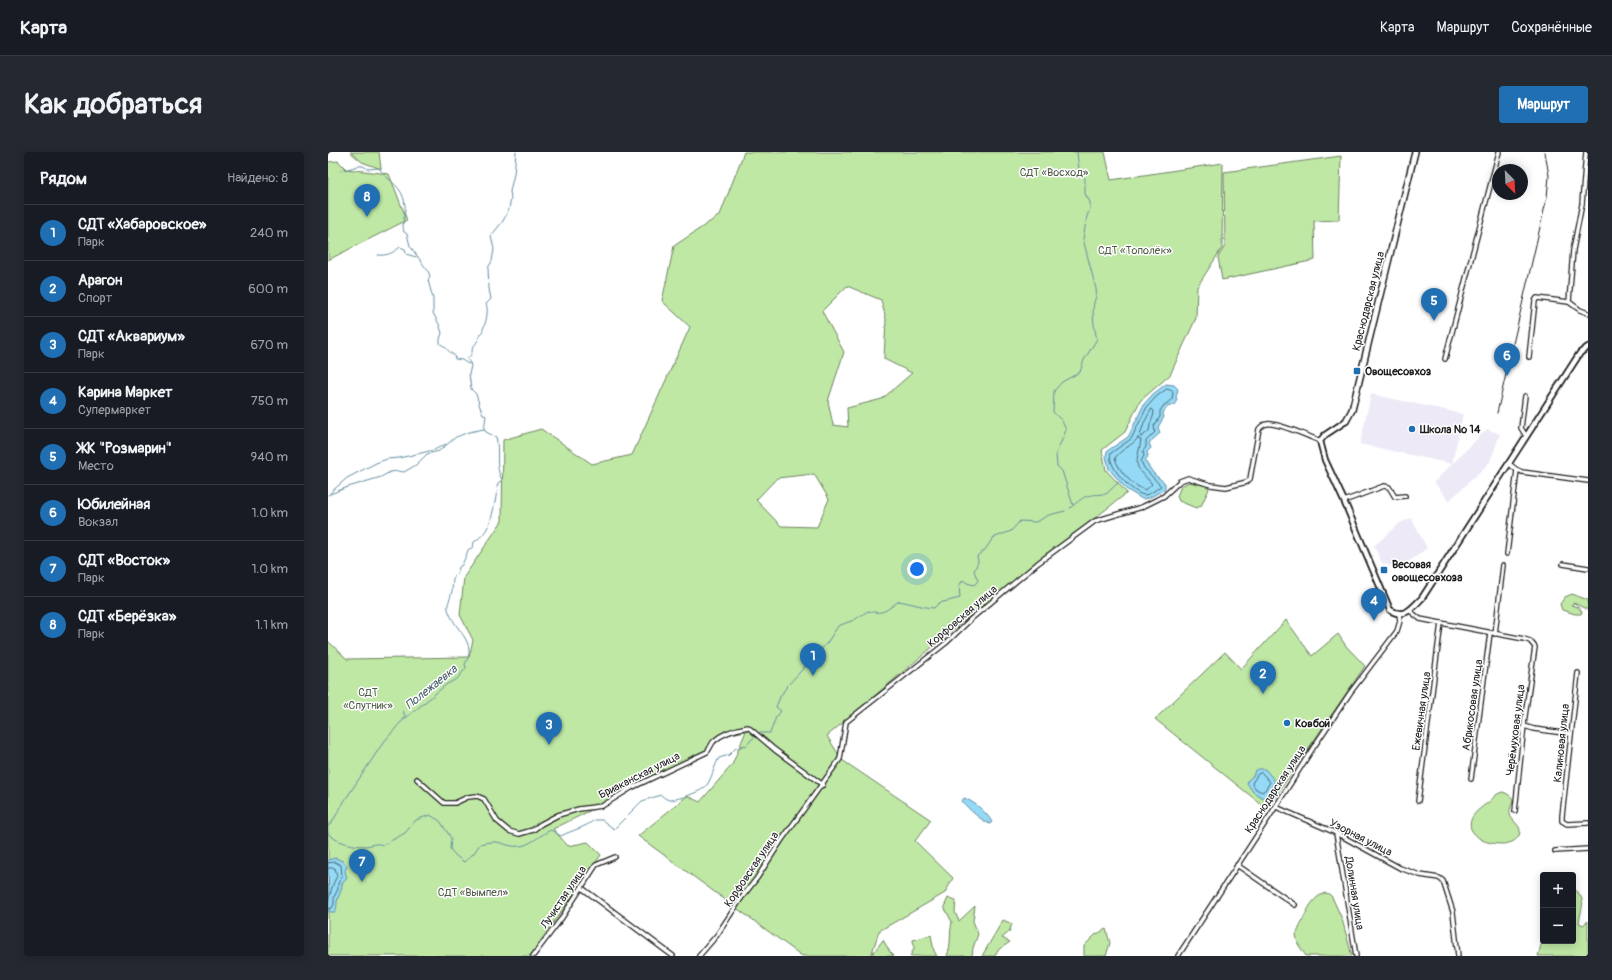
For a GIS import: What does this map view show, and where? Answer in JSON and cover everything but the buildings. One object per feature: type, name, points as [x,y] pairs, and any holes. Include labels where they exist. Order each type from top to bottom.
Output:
[{"type":"main road","name":"Краснодарская улица","points":[[1346,421],[1352,410],[1415,152]]},
{"type":"street","points":[[1445,359],[1499,152]]},
{"type":"street","points":[[1568,302],[1573,250],[1582,204],[1586,152]]},
{"type":"street","points":[[1529,356],[1535,301],[1537,298],[1568,302],[1580,310],[1588,313]]},
{"type":"street","points":[[1320,441],[1325,460],[1390,610],[1400,613],[1409,610],[1422,598],[1580,354],[1588,347]]},
{"type":"street","points":[[1526,396],[1521,428],[1526,436]]},
{"type":"street","name":"Краснодарская улица","points":[[1320,441],[1325,435],[1346,421]]},
{"type":"street","name":"Корфовская улица","points":[[699,956],[726,922],[781,841],[823,785],[840,759],[846,722],[946,643],[971,619],[1038,563],[1095,520],[1142,507],[1164,496],[1180,481],[1188,478],[1211,485],[1226,486],[1247,482],[1250,479],[1260,429],[1263,425],[1269,423],[1320,441]]},
{"type":"street","points":[[1508,463],[1517,470],[1588,481]]},
{"type":"street","points":[[1507,554],[1517,470]]},
{"type":"street","points":[[1344,501],[1384,486],[1389,487],[1395,497],[1405,496]]},
{"type":"street","points":[[1563,564],[1588,568]]},
{"type":"street","points":[[1409,610],[1420,619],[1495,634],[1503,565]]},
{"type":"street","name":"Краснодарская улица","points":[[1178,956],[1313,748],[1350,693],[1397,630],[1400,621],[1400,613]]},
{"type":"street","name":"Ежевичная улица","points":[[1418,801],[1441,623]]},
{"type":"street","name":"Абрикосовая улица","points":[[1471,779],[1490,633]]},
{"type":"street","name":"Черёмуховая улица","points":[[1495,634],[1530,641],[1535,647],[1524,726],[1515,811]]},
{"type":"street","name":"Калиновая улица","points":[[1578,673],[1570,734],[1571,740],[1562,821],[1566,824],[1588,823]]},
{"type":"street","points":[[1524,726],[1534,729],[1570,734]]},
{"type":"street","name":"Бриаканская улица","points":[[417,779],[444,803],[455,803],[468,797],[477,796],[484,799],[498,821],[509,831],[519,834],[533,830],[558,815],[580,809],[602,806],[631,788],[707,752],[714,742],[728,732],[748,727],[775,750],[823,785]]},
{"type":"street","name":"Узорная улица","points":[[1276,807],[1336,834],[1400,868],[1420,875],[1439,878],[1443,881],[1453,912],[1458,956]]},
{"type":"street","name":"Долинная улица","points":[[1336,834],[1356,956]]},
{"type":"street","points":[[1555,851],[1588,849]]},
{"type":"street","name":"Лучистая улица","points":[[533,956],[561,919],[596,865],[615,857]]},
{"type":"street","points":[[1237,865],[1295,905]]},
{"type":"street","points":[[582,888],[673,956]]},
{"type":"shaded area","name":"Школа № 14","points":[[1371,394],[1463,414],[1452,464],[1360,444]]},
{"type":"shaded area","points":[[1487,429],[1500,434],[1490,462],[1449,501],[1434,482]]},
{"type":"shaded area","points":[[1411,518],[1427,548],[1406,564],[1393,567],[1382,563],[1374,546],[1400,523]]},
{"type":"green space","points":[[350,152],[379,152],[381,169],[362,162]]},
{"type":"green space","points":[[744,152],[1105,152],[1111,180],[1223,163],[1222,248],[1197,287],[1196,318],[1170,375],[1140,401],[1125,432],[1102,450],[1106,470],[1127,493],[968,617],[827,736],[842,760],[931,820],[915,841],[953,878],[945,893],[879,931],[871,956],[802,956],[638,836],[687,796],[700,802],[732,765],[746,731],[725,735],[703,755],[553,829],[568,846],[588,842],[601,855],[530,956],[328,956],[328,641],[347,659],[469,657],[473,640],[460,615],[464,577],[502,521],[503,440],[541,429],[592,464],[632,455],[690,327],[662,301],[674,246],[720,215]],"holes":[[[847,286],[881,300],[886,319],[884,359],[912,373],[882,399],[847,408],[848,427],[833,425],[828,401],[844,352],[822,311]],[[814,474],[829,499],[817,527],[781,526],[756,500],[777,478]]]},
{"type":"green space","points":[[1341,156],[1339,220],[1314,221],[1315,260],[1222,280],[1218,257],[1225,246],[1224,172]]},
{"type":"green space","points":[[338,161],[346,169],[389,174],[407,220],[328,260],[328,162]]},
{"type":"green space","points":[[1189,482],[1207,486],[1209,489],[1201,506],[1196,508],[1179,501],[1177,496],[1181,486]]},
{"type":"green space","points":[[1572,594],[1588,600],[1588,610],[1574,603],[1571,605],[1578,607],[1582,612],[1581,614],[1575,614],[1562,610],[1560,604],[1565,597]]},
{"type":"green space","points":[[1286,620],[1312,656],[1338,634],[1346,646],[1365,666],[1267,809],[1155,719],[1225,652],[1241,669]]},
{"type":"green space","points":[[1503,792],[1513,800],[1510,814],[1512,819],[1519,827],[1520,832],[1514,841],[1509,843],[1498,844],[1486,842],[1473,832],[1470,824],[1471,820],[1479,810],[1497,794]]},
{"type":"green space","points":[[1576,890],[1581,896],[1582,900],[1579,923],[1583,925],[1588,921],[1588,956],[1538,956],[1541,944],[1576,944]]},
{"type":"green space","points":[[1325,893],[1332,897],[1342,919],[1352,956],[1306,956],[1298,944],[1296,935],[1307,911],[1319,896]]},
{"type":"green space","points":[[948,898],[956,900],[955,912],[959,921],[975,906],[973,921],[978,934],[972,956],[947,956],[952,922],[944,907]]},
{"type":"green space","points":[[1003,920],[1012,924],[1009,932],[1002,938],[1010,942],[998,950],[995,956],[982,956]]},
{"type":"green space","points":[[1106,929],[1110,943],[1106,956],[1084,956],[1084,946],[1095,935]]},
{"type":"green space","points":[[931,935],[934,951],[937,956],[910,956],[914,949],[913,940]]},
{"type":"green space","points":[[883,940],[894,956],[873,956],[873,953]]},
{"type":"water","points":[[1166,384],[1174,385],[1178,389],[1176,397],[1177,400],[1174,405],[1167,407],[1163,413],[1164,417],[1158,427],[1160,433],[1149,443],[1151,448],[1147,452],[1148,456],[1145,461],[1154,474],[1165,483],[1165,489],[1149,498],[1142,499],[1126,489],[1109,469],[1106,457],[1107,451],[1128,437],[1144,404],[1153,394]]},
{"type":"water","points":[[1258,769],[1265,769],[1275,781],[1270,791],[1263,798],[1253,792],[1247,783],[1248,780],[1254,775],[1254,772]]},
{"type":"water","points":[[964,798],[980,808],[992,822],[990,824],[983,820],[968,808],[962,801]]},
{"type":"water","points":[[335,858],[343,861],[347,866],[345,871],[347,878],[342,884],[335,912],[329,912],[328,860]]},
{"type":"waterway","name":"Полежаевка","points":[[470,363],[467,359],[484,327],[487,314],[486,304],[491,299],[488,268],[492,261],[494,249],[491,236],[503,221],[509,209],[511,198],[510,191],[514,174],[516,152]]},
{"type":"waterway","name":"Полежаевка","points":[[1073,505],[1062,471],[1057,466],[1056,454],[1066,430],[1062,421],[1053,412],[1054,391],[1062,382],[1080,372],[1084,360],[1097,339],[1093,316],[1096,289],[1083,239],[1087,216],[1090,209],[1090,202],[1085,194],[1085,179],[1079,170],[1077,152]]},
{"type":"waterway","name":"Полежаевка","points":[[328,826],[331,824],[383,743],[401,722],[447,684],[457,679],[466,668],[465,664],[469,649],[464,636],[451,616],[448,605],[452,593],[453,580],[459,567],[462,565],[468,550],[473,547],[474,542],[483,534],[489,525],[498,490],[498,483],[502,480],[498,469],[498,448],[496,437],[486,432],[484,429],[486,416],[483,414],[476,394],[471,389],[469,374],[471,366],[470,363],[468,364],[462,360],[455,359],[454,355],[440,344],[442,333],[433,313],[433,299],[428,280],[430,276],[410,246],[407,234],[404,232],[404,198],[398,188],[379,168],[368,169],[363,166],[358,166],[341,171]]},
{"type":"waterway","name":"Полежаевка","points":[[378,255],[390,254],[400,247],[405,249],[406,254],[416,257]]},
{"type":"waterway","name":"Полежаевка","points":[[328,495],[381,477],[390,472],[404,472],[416,465],[427,454],[439,451],[456,437],[469,432],[484,429]]},
{"type":"waterway","name":"Полежаевка","points":[[330,493],[347,478],[376,463],[387,459],[399,458],[434,450],[446,444]]},
{"type":"waterway","name":"Полежаевка","points":[[1070,508],[1086,496],[1106,494],[1119,482]]},
{"type":"waterway","name":"Полежаевка","points":[[758,733],[770,733],[776,717],[781,711],[776,707],[780,697],[787,686],[827,643],[838,626],[854,620],[868,611],[885,611],[899,601],[934,608],[939,603],[960,598],[959,586],[963,580],[974,585],[978,581],[974,571],[978,562],[977,556],[985,550],[993,538],[1011,531],[1020,521],[1036,522],[1049,515],[1065,511]]},
{"type":"waterway","name":"Полежаевка","points":[[403,711],[405,716],[403,719]]},
{"type":"waterway","name":"Полежаевка","points":[[328,833],[335,839],[350,844],[364,846],[376,844],[383,845],[405,833],[416,820],[430,815],[440,821],[451,838],[450,849],[464,862],[474,853],[480,844],[483,843],[496,842],[513,846],[521,846],[551,830],[561,836],[587,825],[594,820],[602,820],[614,829],[642,801],[661,795],[668,800],[672,800],[700,791],[710,780],[719,758],[729,755],[736,748],[744,745],[746,746],[754,737]]},
{"type":"railway","points":[[1497,413],[1547,197],[1549,176],[1545,152]]},
{"type":"place","name":"СДТ «Берёзка»","points":[[367,217]]},
{"type":"place","name":"ЖК \"Розмарин\"","points":[[1434,321]]},
{"type":"place","name":"Овощесовхоз","points":[[1357,371]]},
{"type":"place","name":"Юбилейная","points":[[1507,376]]},
{"type":"place","name":"Школа № 14","points":[[1412,429]]},
{"type":"place","name":"Весовая овощесовхоза","points":[[1384,570]]},
{"type":"place","name":"Карина Маркет","points":[[1374,621]]},
{"type":"place","name":"СДТ «Хабаровское»","points":[[813,676]]},
{"type":"place","name":"Арагон","points":[[1263,694]]},
{"type":"place","name":"Ковбой","points":[[1287,723]]},
{"type":"place","name":"СДТ «Аквариум»","points":[[549,745]]},
{"type":"place","name":"СДТ «Восток»","points":[[362,882]]},
{"type":"park label","name":"СДТ «Восход»","points":[[1054,172]]},
{"type":"park label","name":"СДТ «Тополёк»","points":[[1135,250]]},
{"type":"park label","name":"СДТ «Спутник»","points":[[368,698]]},
{"type":"park label","name":"СДТ «Вымпел»","points":[[473,892]]}]
